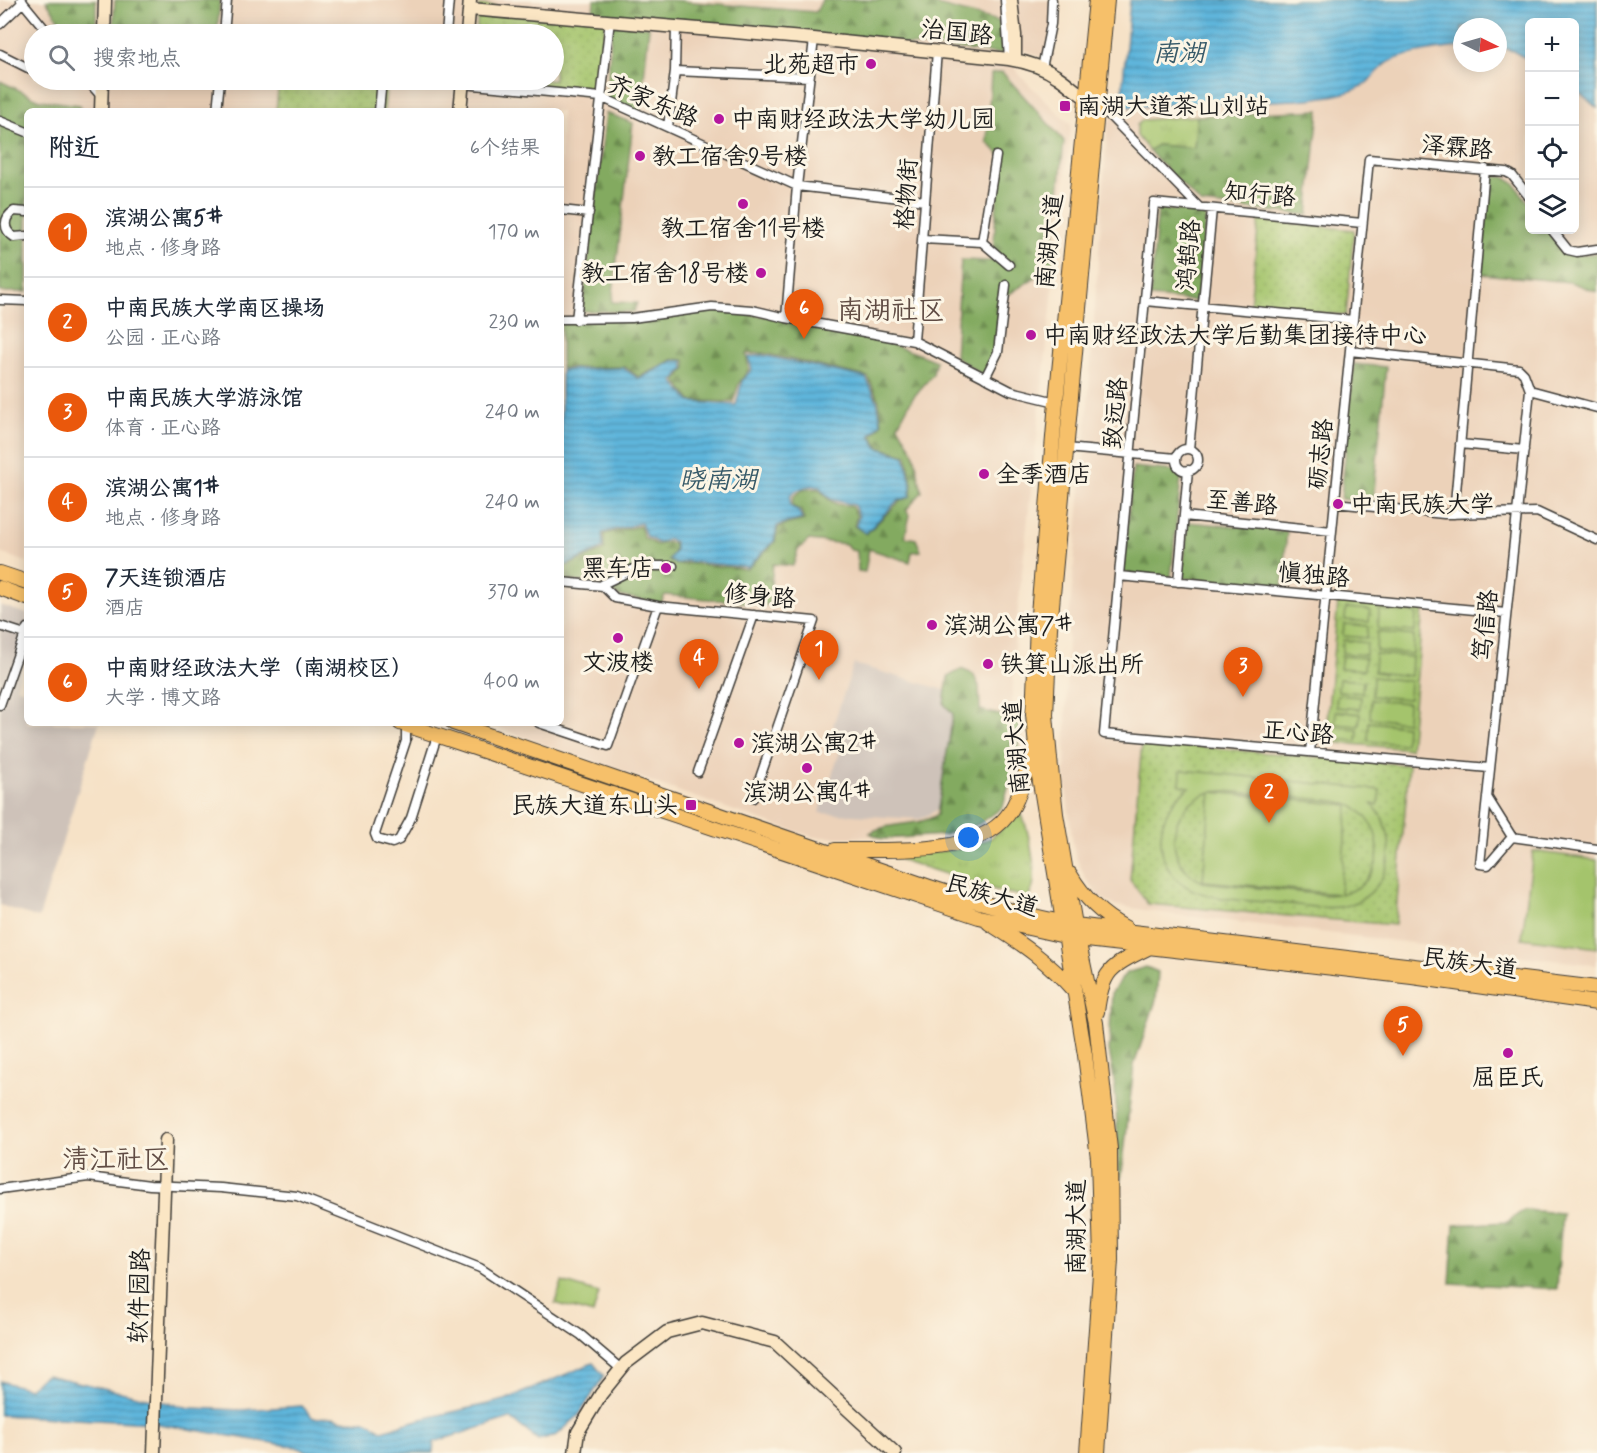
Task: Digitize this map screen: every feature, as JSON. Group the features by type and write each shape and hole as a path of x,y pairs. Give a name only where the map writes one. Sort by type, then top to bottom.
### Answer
{"main road":[{"path":"104,24 105,0"},
{"path":"1011,0 1016,35 1012,59"},
{"name":"南湖大道","path":"1087,1453 1101,1260 1100,1212 1095,1130 1075,992 1065,867 1056,814 1046,715 1050,628 1094,100 1096,0"},
{"name":"南湖大道","path":"1098,1453 1111,1260 1110,1149 1096,1023 1070,931 1035,743 1033,714 1036,636 1056,402 1107,0"},
{"path":"468,24 470,4"},
{"name":"治国路","path":"470,4 676,27 1012,59 1033,64 1058,76 1094,100"},
{"path":"101,108 102,90"},
{"path":"460,108 462,90"},
{"path":"0,573 24,581"},
{"path":"0,588 24,597"},
{"name":"民族大道","path":"410,726 979,917 1070,931 1148,948 1412,977 1597,1003"},
{"name":"民族大道","path":"462,726 981,904 1070,931 1133,932 1597,988"},
{"path":"825,850 930,847 982,836 1000,823 1013,806 1035,743"},
{"path":"1065,867 1092,905 1133,932"},
{"path":"979,917 1025,945 1047,962 1075,992"},
{"path":"1096,1023 1100,988 1105,976 1118,963 1148,948"},
{"name":"软件园路","path":"154,1453 166,1140"},
{"path":"575,1453 578,1432 601,1394 626,1363 667,1332 702,1323 775,1342 895,1453"}],"street":[{"path":"225,24 227,0"},
{"path":"447,24 449,0"},
{"path":"1005,0 1012,59"},
{"path":"1042,68 1051,24 1052,0"},
{"path":"0,24 22,1 42,24"},
{"path":"576,320 610,20"},
{"path":"668,127 675,71 676,27"},
{"path":"786,318 797,186 814,39"},
{"name":"格物街","path":"914,341 937,51"},
{"path":"0,54 24,66"},
{"path":"675,71 809,76"},
{"path":"96,90 102,97"},
{"path":"216,108 218,90"},
{"path":"379,108 380,90"},
{"name":"齐家东路","path":"537,90 601,97 797,186 925,201"},
{"path":"1094,100 1199,207"},
{"path":"0,121 24,131"},
{"path":"982,242 996,156"},
{"name":"泽霖路","path":"1369,159 1510,173 1525,192"},
{"name":"砺志路","path":"1310,752 1369,159"},
{"path":"1454,514 1485,169"},
{"name":"知行路","path":"1154,203 1362,223"},
{"name":"致远路","path":"1104,734 1154,203"},
{"name":"鸿鹄路","path":"1189,449 1212,209"},
{"path":"564,210 589,213"},
{"path":"24,211 14,211 3,225 14,237 24,236"},
{"path":"1555,234 1568,250 1577,252 1597,249"},
{"path":"922,239 982,242 1009,265"},
{"path":"986,378 998,352 1006,285"},
{"path":"0,300 24,301"},
{"path":"1145,301 1353,320"},
{"path":"564,319 632,318 712,307 752,310 914,341 1011,391 1056,402"},
{"path":"1350,351 1519,369 1524,374 1530,390 1597,408"},
{"name":"笃信路","path":"1512,837 1488,865 1480,864 1530,390"},
{"path":"1460,444 1524,450"},
{"path":"1066,448 1176,458"},
{"path":"1189,449 1195,453 1197,460 1195,467 1188,470 1178,466 1176,458 1179,452 1189,449"},
{"path":"1178,582 1188,470"},
{"path":"1335,503 1454,514 1540,513 1597,540"},
{"name":"至善路","path":"1184,516 1332,531"},
{"path":"603,584 640,566 673,566"},
{"name":"慎独路","path":"1119,576 1506,613"},
{"name":"修身路","path":"564,582 603,586 615,598 658,606 814,621 753,798"},
{"path":"548,726 608,746 658,606"},
{"path":"698,772 754,615"},
{"path":"0,626 24,631"},
{"path":"0,705 24,637"},
{"path":"404,726 406,741 375,834 377,839 384,842 392,843 399,840 411,818 437,736"},
{"name":"正心路","path":"1104,734 1489,768"},
{"path":"1486,796 1512,837 1597,849"},
{"path":"0,1189 88,1177 150,1185 221,1188 297,1196 480,1268 581,1335 621,1369"}],"shaded area":[{"path":"0,0 1005,0 1010,59 1018,74 1071,125 1015,636 1011,728 950,827 865,837 815,837 492,726 564,726 564,108 24,108 24,561 0,553"},
{"path":"1014,0 1058,0 1052,62 1019,47"},
{"name":"中南民族大学","path":"1453,48 1453,72 1507,72 1507,49 1525,58 1525,234 1579,234 1579,92 1597,108 1597,965 1170,914 1114,905 1101,898 1086,879 1075,855 1065,776 1068,631 1085,445 1108,122 1121,107 1318,98 1359,88 1389,62 1435,50"},
{"path":"0,605 24,613 24,663 16,687 24,690 24,726 98,726 39,918 0,905"},
{"path":"854,664 952,692 958,707 940,808 920,819 819,813 845,737 833,725"}],"green space":[{"path":"46,0 96,0 96,22 61,24"},
{"path":"115,0 220,0 218,24 113,24"},
{"path":"594,0 669,0 816,12 822,0 918,0 999,21 1004,54 593,15"},
{"path":"479,5 606,16 598,91 564,88 564,24 477,24"},
{"path":"612,23 649,27 640,118 606,104"},
{"path":"1002,72 1064,141 1052,266 1000,300 998,352 987,378 955,356 961,260 992,261 1001,156 987,142 991,74"},
{"path":"0,81 40,100 80,105 80,108 24,108 24,292 0,292"},
{"path":"278,90 386,90 384,108 276,108"},
{"path":"1319,110 1308,215 1201,204 1149,151 1157,145 1194,148 1197,116"},
{"path":"606,113 633,123 612,302 637,303 634,312 582,311"},
{"path":"1197,116 1194,148 1157,145 1149,151 1137,136 1137,125 1143,120"},
{"path":"1490,176 1504,177 1515,184 1525,198 1525,234 1551,234 1563,250 1572,255 1597,253 1597,292 1570,282 1481,274"},
{"path":"1158,209 1206,213 1198,301 1150,297"},
{"path":"1259,220 1354,230 1346,315 1250,305"},
{"path":"714,310 827,327 883,342 936,361 933,374 912,399 898,425 914,453 922,492 906,510 910,515 905,537 916,539 921,551 912,552 910,562 869,549 865,572 858,571 857,551 850,550 846,544 809,540 798,550 793,566 773,564 769,605 665,595 661,603 618,596 603,584 564,580 564,567 604,550 604,534 640,526 644,538 657,545 668,542 674,544 674,552 668,560 677,565 685,563 747,569 775,542 778,528 804,520 801,511 792,506 793,497 802,491 819,489 835,503 852,507 857,516 854,526 866,534 899,502 911,496 912,483 907,455 879,447 872,436 882,424 879,401 868,377 763,353 746,354 749,369 739,383 733,402 691,401 676,381 686,368 685,360 674,359 639,377 625,367 564,368 564,322"},
{"path":"1354,364 1386,367 1373,502 1341,499"},
{"path":"1133,467 1175,471 1181,477 1171,577 1123,573"},
{"path":"1188,522 1287,531 1282,588 1182,578"},
{"path":"1338,602 1423,609 1410,749 1325,742"},
{"path":"1346,608 1370,610 1369,622 1345,620"},
{"path":"1379,610 1416,613 1415,632 1378,629"},
{"path":"1344,624 1368,626 1367,638 1343,636"},
{"path":"1377,632 1414,636 1413,654 1376,651"},
{"path":"1343,640 1367,643 1366,655 1342,653"},
{"path":"1375,654 1412,657 1411,676 1374,672"},
{"path":"1342,656 1365,658 1364,670 1340,668"},
{"path":"961,669 973,674 979,686 980,710 1020,720 1019,748 1003,807 979,824 945,835 882,839 870,833 937,815 953,714 944,704 948,677"},
{"path":"1373,677 1410,681 1409,699 1372,696"},
{"path":"1339,679 1363,681 1362,693 1338,691"},
{"path":"1337,695 1361,697 1360,709 1336,707"},
{"path":"1371,700 1408,703 1407,722 1370,718"},
{"path":"1336,711 1360,714 1359,726 1335,724"},
{"path":"1369,722 1406,726 1405,744 1368,741"},
{"path":"1334,727 1358,729 1357,741 1333,739"},
{"path":"1142,742 1409,765 1395,925 1148,904 1130,880"},
{"path":"1181,770 1380,790 1378,805 1372,804 1387,831 1390,846 1384,875 1364,898 1349,905 1333,908 1222,898 1203,894 1186,886 1172,875 1164,858 1161,836 1164,821 1178,796 1190,787 1180,785","holes":["1225,791 1336,801 1348,805 1212,792","1211,792 1203,882 1189,873 1180,862 1175,848 1174,834 1178,821 1185,808 1196,799","1348,805 1354,807 1366,818 1375,832 1378,847 1376,863 1369,877 1357,888 1340,894","1204,881 1338,894 1327,895"]},
{"path":"1017,814 1022,815 1025,823 1033,861 1034,882 1028,897 1002,892 892,857 966,848 991,838"},
{"path":"1533,851 1597,860 1597,948 1522,938"},
{"path":"1146,967 1158,972 1156,1000 1134,1065 1120,1189 1115,1087 1109,1050 1112,992 1126,973"},
{"path":"1524,1210 1562,1213 1557,1289 1450,1283 1454,1225 1507,1222"},
{"path":"562,1282 599,1293 593,1314 555,1303"}],"water":[{"name":"南湖","path":"1130,0 1597,0 1597,108 1579,92 1579,18 1525,18 1525,58 1507,49 1507,18 1453,18 1453,48 1396,59 1385,64 1364,85 1341,94 1296,100 1121,107"},
{"name":"晓南湖","path":"762,355 866,378 877,401 881,423 870,436 878,448 905,456 911,484 910,496 896,502 866,533 856,526 859,516 854,505 832,500 820,487 800,489 790,496 790,506 799,512 802,519 777,526 774,541 748,567 685,561 676,564 669,559 675,552 675,542 669,539 658,543 646,536 641,523 602,533 603,548 564,566 564,370 623,368 639,379 673,361 683,361 684,368 673,381 690,402 736,405 742,381 752,369 748,357"},
{"path":"593,1363 604,1376 579,1415 557,1435 538,1440 510,1418 434,1442 433,1453 311,1453 296,1447 153,1423 0,1415 0,1381 29,1389 47,1375 190,1408 241,1410 302,1406 313,1418 333,1417 342,1420 368,1421 383,1431 417,1420 505,1400"}],"place":[{"name":"北苑超市","path":"871,64"},
{"name":"南湖大道茶山刘站","path":"1065,106"},
{"name":"中南财经政法大学幼儿园","path":"719,119"},
{"name":"教工宿舍9号楼","path":"640,156"},
{"name":"教工宿舍11号楼","path":"743,204"},
{"name":"教工宿舍18号楼","path":"761,273"},
{"name":"中南财经政法大学后勤集团接待中心","path":"1031,335"},
{"name":"中南财经政法大学（南湖校区）","path":"804,339"},
{"name":"全季酒店","path":"984,474"},
{"name":"中南民族大学","path":"1338,504"},
{"name":"黑车店","path":"666,568"},
{"name":"滨湖公寓7#","path":"932,625"},
{"name":"文波楼","path":"618,638"},
{"name":"铁箕山派出所","path":"988,664"},
{"name":"滨湖公寓5#","path":"819,680"},
{"name":"滨湖公寓1#","path":"699,689"},
{"name":"中南民族大学游泳馆","path":"1243,697"},
{"name":"滨湖公寓2#","path":"739,743"},
{"name":"滨湖公寓4#","path":"807,768"},
{"name":"民族大道东山头","path":"691,805"},
{"name":"中南民族大学南区操场","path":"1269,823"},
{"name":"屈臣氏","path":"1508,1053"},
{"name":"7天连锁酒店","path":"1403,1056"}],"district":[{"name":"南湖社区","path":"891,310"},
{"name":"清江社区","path":"116,1159"}]}
